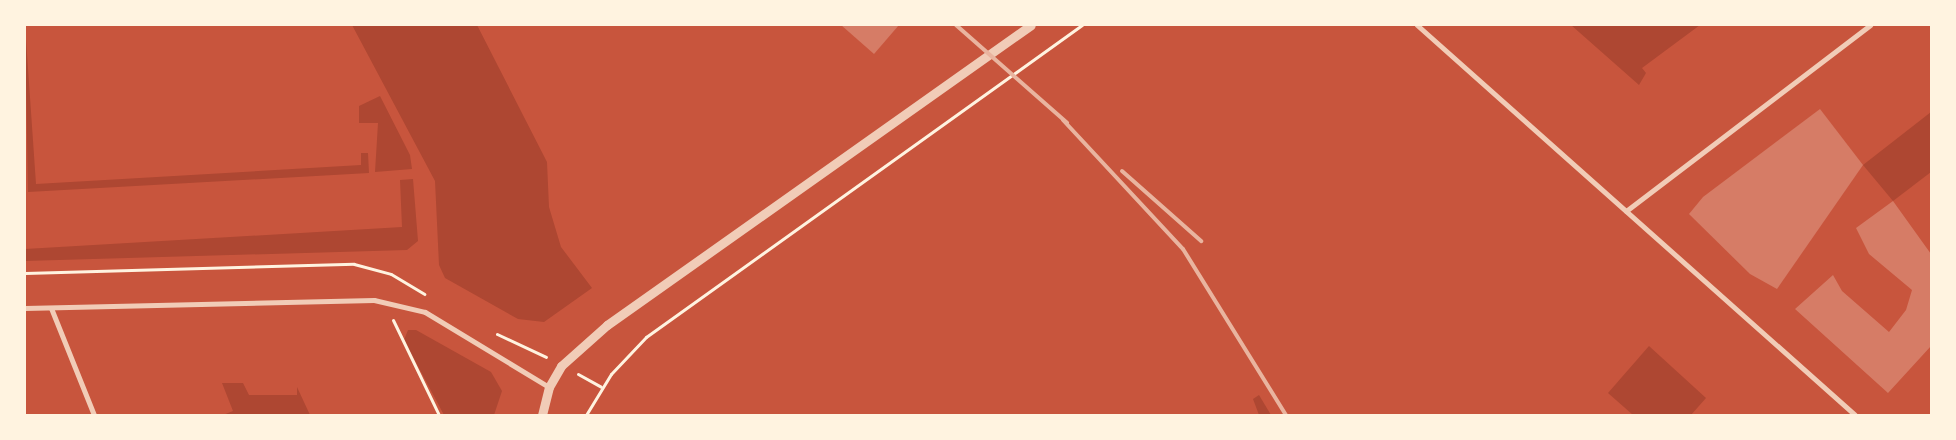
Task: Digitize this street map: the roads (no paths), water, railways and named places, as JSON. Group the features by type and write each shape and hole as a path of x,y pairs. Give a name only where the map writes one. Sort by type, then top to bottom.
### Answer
{"street":[{"path":"542,415 548,387 571,354 608,325 1031,25"},
{"path":"1417,25 1855,415"},
{"path":"1626,211 1870,25"},
{"path":"25,308 354,299 391,302 425,312 548,387"},
{"path":"52,308 94,415"}],"railway":[{"path":"956,25 1067,123"},
{"path":"1063,120 1183,249 1286,415"},
{"path":"1122,171 1201,241"}]}
